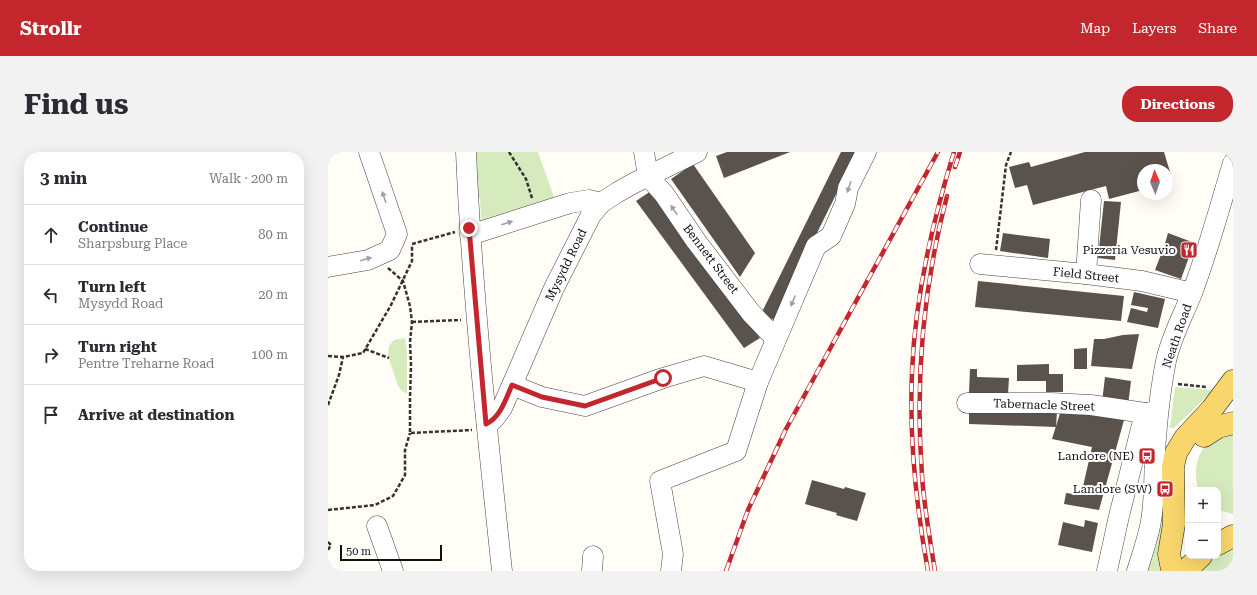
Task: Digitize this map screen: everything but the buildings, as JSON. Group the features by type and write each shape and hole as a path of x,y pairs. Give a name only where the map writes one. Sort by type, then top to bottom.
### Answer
{"main road":[{"path":"1176,570 1169,554 1174,524 1174,467 1176,453 1185,438 1212,409 1233,381"},
{"path":"1188,487 1186,474 1188,460 1195,447 1217,421 1233,396"},
{"path":"1204,436 1218,427 1233,423"},
{"path":"1176,570 1187,523"},
{"path":"1221,526 1224,528 1233,529"},
{"path":"1221,542 1233,536"},
{"path":"1176,570 1196,559"}],"street":[{"path":"328,267 368,260 390,250 405,239 369,152"},
{"path":"466,152 470,231 477,319 502,571"},
{"path":"644,152 648,176"},
{"name":"Mysydd Road","path":"487,426 502,408 554,288 591,215 601,203 634,182 697,152"},
{"path":"671,571 673,554 660,480 736,451 758,382 816,246 831,236 845,204 848,188 866,152"},
{"name":"Neath Road","path":"1102,569 1163,380 1167,359 1177,325 1192,293 1233,163"},
{"name":"Bennett Street","path":"648,176 664,194 696,241 751,313 776,339"},
{"path":"470,231 556,206 589,200 601,203"},
{"path":"1086,274 1091,200"},
{"name":"Field Street","path":"980,264 1142,281 1192,293"},
{"path":"512,385 542,397 585,406 663,378 704,366 758,382"},
{"name":"Tabernacle Street","path":"967,403 1051,403 1152,411"},
{"path":"1137,571 1148,537 1154,496 1156,451 1152,411"},
{"path":"377,526 387,568"}],"path":[{"path":"509,152 526,179 536,213"},
{"path":"998,238 1006,166 1011,152"},
{"path":"328,356 343,357 363,353 391,305 412,261 405,239 470,231"},
{"path":"328,510 375,505 393,496 405,475 405,450 410,433 410,342 412,322 410,306 403,282 387,267"},
{"path":"412,322 477,319"},
{"path":"365,349 388,358"},
{"path":"328,405 339,375 343,357"},
{"path":"1163,380 1181,385 1208,387"},
{"path":"410,433 487,426"},
{"path":"328,542 331,545 328,550"}],"green space":[{"path":"473,152 538,152 556,203 474,227 481,219 480,199 475,192"},
{"path":"405,338 407,352 407,394 398,386 388,356 389,346 394,340"},
{"path":"1175,387 1213,390 1174,428 1170,428"},
{"path":"1233,432 1233,514 1221,511 1221,487 1198,487 1197,483 1196,468 1200,454 1209,442 1221,435"},
{"path":"1172,500 1166,553 1160,571 1146,571 1161,509"},
{"path":"1233,544 1233,571 1190,571 1204,559 1221,559 1221,549"}],"railway":[{"path":"726,571 748,510 786,429 938,152"},
{"path":"928,571 914,472 911,397 912,372 917,316 926,260 954,152"},
{"path":"955,167 960,152"},
{"path":"935,571 922,475 920,440 921,369 923,334 932,265 947,196"}],"place":[{"name":"Pizzeria Vesuvio","path":"1189,250"},
{"name":"Landore (NE)","path":"1147,456"},
{"name":"Landore (SW)","path":"1165,489"}],"route":[{"path":"469,228 486,424 496,417 502,408 512,385 542,397 585,406 663,378"}]}
